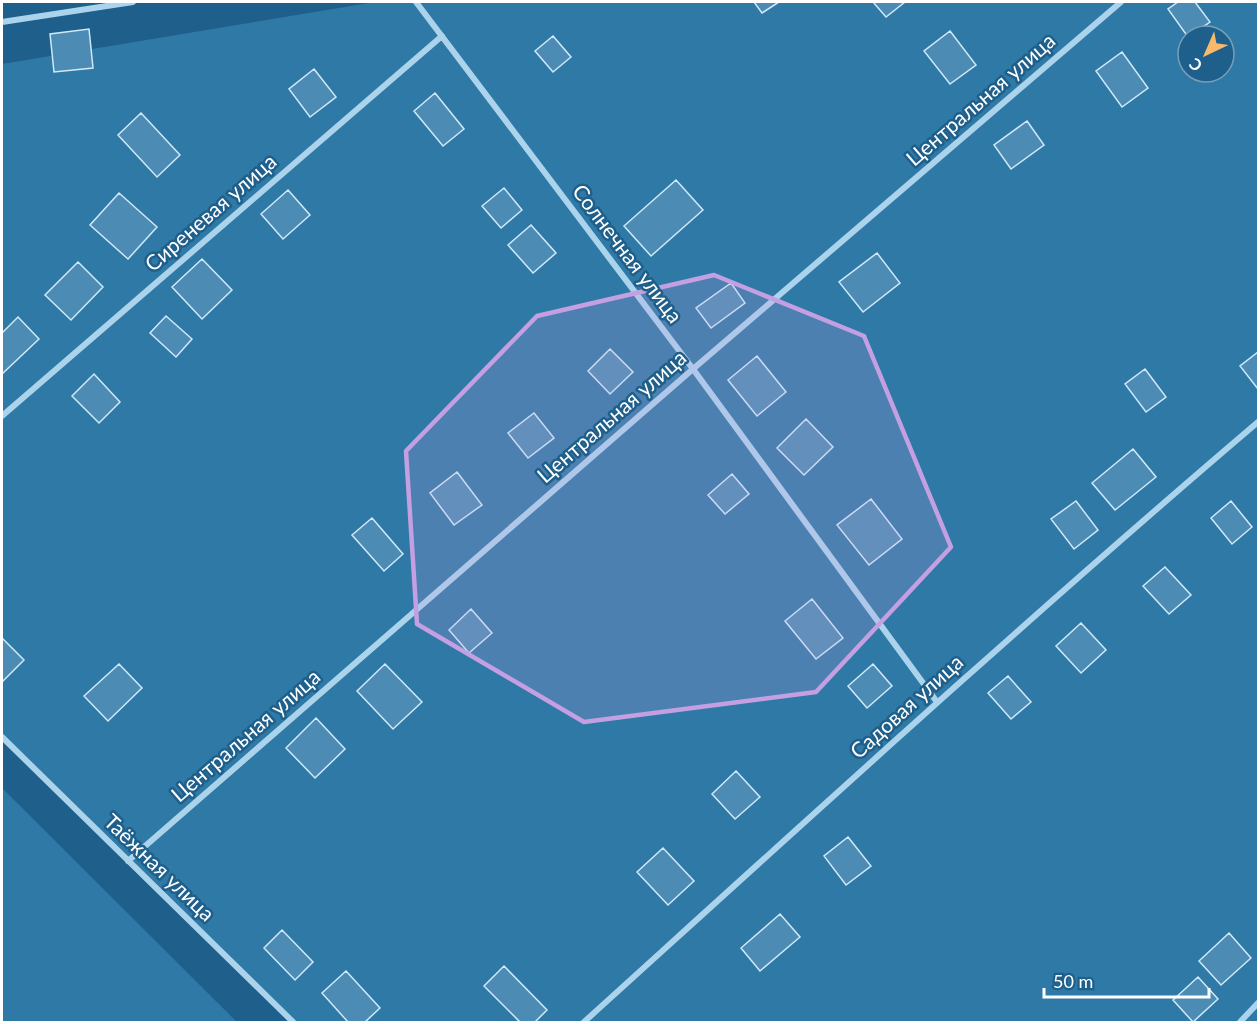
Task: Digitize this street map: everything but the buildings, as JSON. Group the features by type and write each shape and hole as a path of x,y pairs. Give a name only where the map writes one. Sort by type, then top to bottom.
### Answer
{"street":[{"path":"2,22 133,2"},
{"name":"Солнечная улица","path":"416,2 693,369 937,702"},
{"name":"Центральная улица","path":"128,861 693,369 1121,2"},
{"name":"Сиреневая улица","path":"2,416 442,36"},
{"name":"Садовая улица","path":"584,1023 937,702 1258,422"},
{"name":"Таёжная улица","path":"2,737 293,1023"},
{"path":"1240,1023 1258,1003"}],"highlighted area":[{"path":"714,275 864,336 951,547 816,692 584,722 417,624 406,451 537,316"}],"shaded area":[{"path":"375,2 1258,2 1258,1022 292,1022 2,734 2,64"},
{"path":"2,788 237,1022 2,1022"}]}
